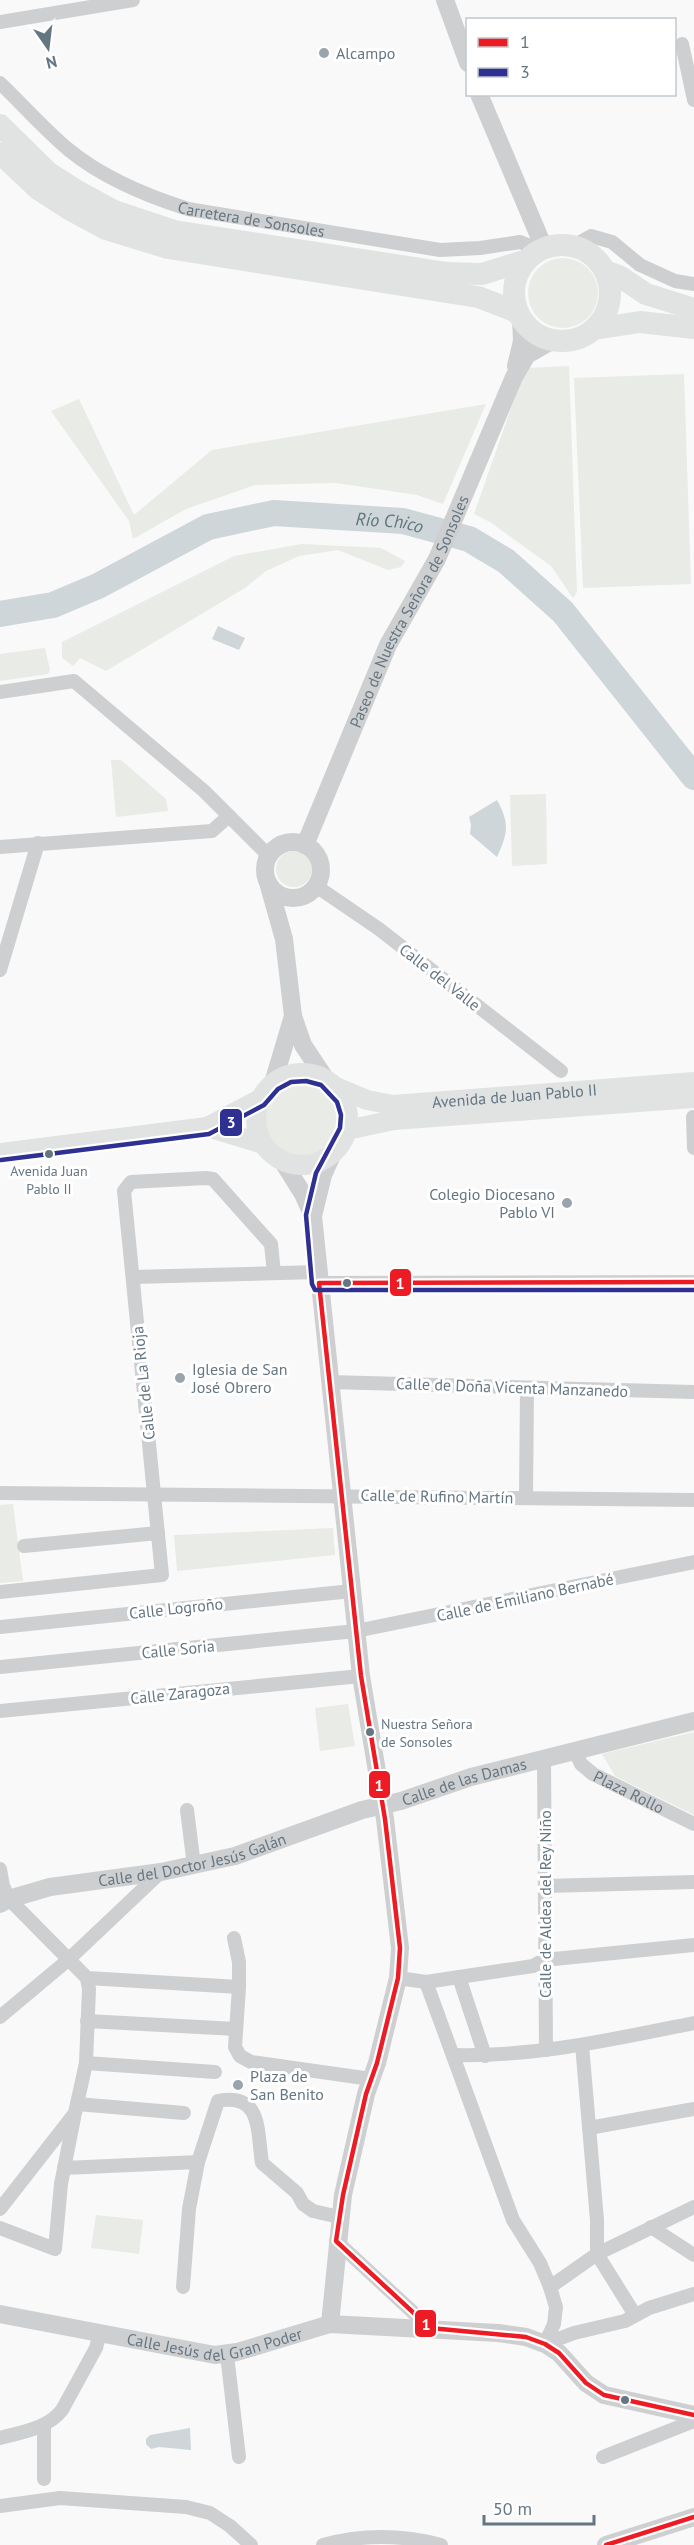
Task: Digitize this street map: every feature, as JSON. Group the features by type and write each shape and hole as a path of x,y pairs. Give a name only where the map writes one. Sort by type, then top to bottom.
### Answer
{"highway":[{"name":"Carretera de Sonsoles","path":"0,125 50,173 79,192 114,211 174,231 447,273 482,274 537,253"},
{"path":"1,155 38,189 69,209 106,229 168,248 478,297 519,315 535,333 553,340 576,339 594,329 640,322 694,328"},
{"path":"519,315 514,294 517,276 537,253 558,245 573,246 587,252 597,260 605,271 609,286 609,301 604,316 594,329"},
{"path":"605,271 619,276 646,294 694,309"}],"main road":[{"path":"0,1153 207,1127 260,1099 273,1083 289,1075 307,1073 330,1083 344,1099 349,1114 348,1130 342,1144 332,1155 317,1163 300,1166 283,1161 263,1144 257,1130 256,1114 260,1099"},
{"name":"Avenida de Juan Pablo II","path":"330,1083 367,1100 393,1105 694,1082"},
{"name":"Avenida de Juan Pablo II","path":"348,1130 394,1120 694,1107"},
{"path":"207,1127 263,1144"}],"street":[{"path":"0,22 133,0"},
{"path":"445,0 466,58"},
{"path":"684,43 694,100"},
{"name":"Carretera de Sonsoles","path":"0,83 70,151 110,176 161,200 188,208 440,250 480,248 520,242 537,253"},
{"path":"480,96 537,253"},
{"path":"573,246 591,236 612,242 640,265 675,281 694,284"},
{"name":"Paseo de Nuestra Señora de Sonsoles","path":"514,377 522,341 519,315"},
{"name":"Paseo de Nuestra Señora de Sonsoles","path":"305,845 388,645 437,559 514,377 527,355 553,340"},
{"path":"0,692 74,681 204,791 269,856"},
{"path":"0,847 212,831 229,816"},
{"path":"0,970 38,843"},
{"path":"269,886 281,896 297,898 311,892 320,878 320,863 317,856 305,845 297,843 281,845 269,856 265,871 269,886 284,939 293,1016 303,1045 330,1083"},
{"name":"Calle del Valle","path":"316,886 379,929 561,1071"},
{"path":"284,939 297,898"},
{"path":"273,1083 293,1016"},
{"path":"694,1107 694,1148"},
{"path":"313,1216 323,1175 332,1155"},
{"path":"283,1161 313,1216 361,1676 382,1804 400,1948 398,1978 371,2079 339,2217 330,2324"},
{"name":"Calle de La Rioja","path":"0,1592 162,1575 124,1191 126,1185 131,1182 213,1179 271,1244 274,1273"},
{"path":"133,1277 274,1273 319,1277 694,1282"},
{"name":"Calle de Doña Vicenta Manzanedo","path":"330,1382 694,1392"},
{"path":"526,1498 527,1388"},
{"name":"Calle de Rufino Martín","path":"0,1493 342,1494 694,1500"},
{"path":"24,1546 158,1533"},
{"name":"Calle de Emiliano Bernabé","path":"356,1631 694,1562"},
{"name":"Calle Logroño","path":"0,1627 352,1591"},
{"name":"Calle Soria","path":"0,1667 356,1631"},
{"name":"Calle Zaragoza","path":"0,1711 361,1676"},
{"name":"Plaza Rollo","path":"544,1758 694,1721"},
{"name":"Plaza Rollo","path":"575,1750 581,1764 593,1774 694,1824"},
{"name":"Calle de las Damas","path":"382,1804 402,1801 471,1777 544,1758"},
{"name":"Calle de Aldea del Rey Niño","path":"544,1758 546,2050"},
{"name":"Calle del Doctor Jesús Galán","path":"5,1902 68,1884 161,1872 235,1857 382,1804"},
{"path":"187,1810 194,1866"},
{"path":"0,1869 5,1902 87,1978 89,1989 86,2062 64,2168 55,2249 0,2228"},
{"path":"0,2017 68,1960 161,1872"},
{"path":"546,1886 694,1882"},
{"path":"234,1938 239,1962 235,2047 240,2056 250,2062 371,2079"},
{"path":"398,1978 426,1982 533,1966 544,1960 694,1945"},
{"path":"459,1977 485,2056"},
{"path":"87,1978 239,1987"},
{"path":"426,1982 513,2220 540,2264 550,2287 556,2307 554,2324 545,2344"},
{"path":"87,2021 236,2029"},
{"path":"454,2055 485,2056 546,2050 694,2024"},
{"path":"582,2045 597,2220 597,2254 635,2315"},
{"path":"86,2062 215,2072"},
{"path":"183,2287 189,2209 198,2162 211,2116 218,2101 226,2099 244,2102 251,2107 255,2114 262,2163 297,2193 303,2204 313,2211 339,2217"},
{"path":"76,2108 184,2113"},
{"path":"2,2202 76,2108"},
{"path":"589,2128 694,2109"},
{"path":"64,2168 198,2162"},
{"path":"550,2287 597,2254 694,2207"},
{"path":"651,2227 694,2254"},
{"path":"336,2241 430,2328"},
{"path":"545,2344 574,2333 625,2321 660,2304 694,2294"},
{"name":"Calle Jesús del Gran Poder","path":"0,2314 215,2355 227,2355 330,2324 498,2333 526,2337 545,2344"},
{"path":"0,2438 44,2426 55,2419 96,2348 100,2333"},
{"path":"545,2344 559,2353 586,2383 604,2395 694,2415"},
{"path":"227,2355 239,2457"},
{"path":"603,2457 694,2421"},
{"path":"44,2426 44,2479"},
{"path":"0,2506 60,2498 186,2507 210,2514 230,2526 251,2545"},
{"path":"606,2545 694,2517"},
{"path":"323,2545 372,2535 391,2535 441,2545"}],"shaded area":[{"path":"563,258 576,261 588,268 595,280 598,293 595,306 588,318 576,325 563,328 550,325 538,318 531,306 528,293 531,280 538,268 550,261"},
{"path":"569,366 577,592 573,598 551,566 490,522 474,514 525,368"},
{"path":"684,374 691,584 583,588 574,378"},
{"path":"79,399 134,515 212,450 486,404 443,504 417,495 336,483 255,485 186,509 133,539 129,521 51,411"},
{"path":"302,544 381,548 405,561 401,567 388,570 338,550 299,556 266,571 245,588 106,671 80,658 73,666 62,658 62,642 234,556"},
{"path":"218,626 245,638 239,650 212,639"},
{"path":"45,648 50,670 48,674 0,681 0,654"},
{"path":"111,760 121,760 166,799 168,811 116,817"},
{"path":"546,794 547,864 512,866 510,795"},
{"path":"497,800 506,822 506,828 497,857 470,834 469,817"},
{"path":"294,851 307,856 312,869 307,882 294,887 281,882 276,869 281,856"},
{"path":"303,1081 317,1084 330,1092 338,1105 341,1119 338,1133 330,1146 317,1154 303,1157 289,1154 276,1146 268,1133 265,1119 268,1105 276,1092 289,1084"},
{"path":"13,1504 23,1581 0,1583 0,1505"},
{"path":"333,1528 335,1555 177,1571 174,1535"},
{"path":"348,1704 355,1746 320,1751 315,1708"},
{"path":"694,1732 694,1815 615,1776 602,1754"},
{"path":"96,2215 143,2220 139,2254 91,2248"},
{"path":"190,2428 191,2450 159,2447 151,2449 146,2444 146,2439 150,2435"}],"waterway":[{"name":"Río Chico","path":"0,614 53,605 98,586 208,527 274,513 403,521 469,539 506,561 563,612 694,777"}],"transit line":[{"name":"3","path":"1,1160 209,1134 264,1105 278,1089 291,1082 306,1081 321,1085 337,1102 341,1115 340,1128 316,1173 306,1215 312,1284 315,1290 694,1290"},
{"name":"1","path":"694,1282 319,1283 361,1676 385,1819 400,1948 398,1978 377,2063 366,2094 343,2195 336,2241 430,2328 526,2337 545,2344 559,2353 586,2383 604,2395 694,2415"},
{"name":"1","path":"606,2545 694,2517"}],"place":[{"name":"Alcampo","path":"324,53"},
{"name":"Avenida Juan Pablo II","path":"49,1154"},
{"name":"Colegio Diocesano Pablo VI","path":"567,1203"},
{"name":"Iglesia de San José Obrero","path":"180,1378"},
{"name":"Nuestra Señora de Sonsoles","path":"370,1732"},
{"name":"Plaza de San Benito","path":"238,2085"}]}
